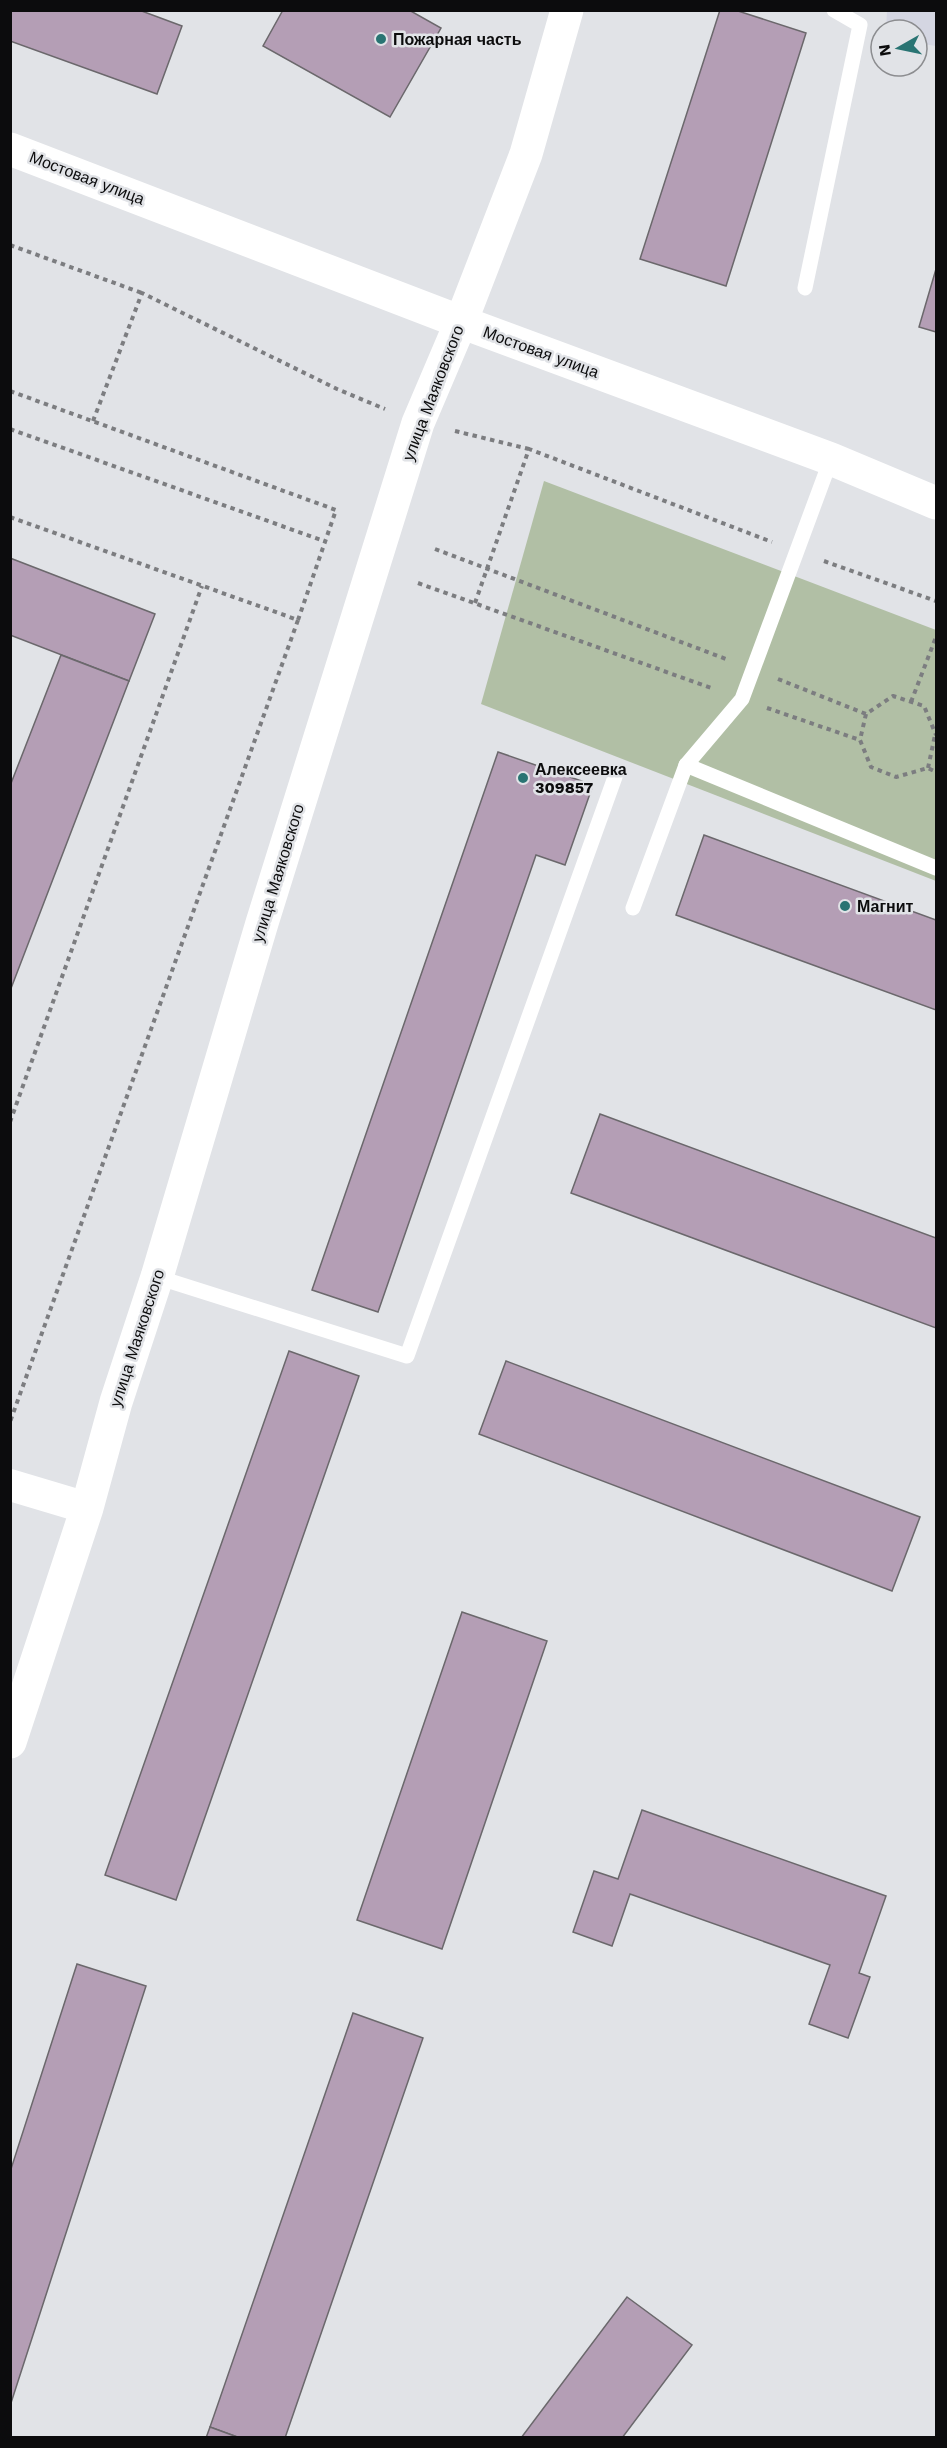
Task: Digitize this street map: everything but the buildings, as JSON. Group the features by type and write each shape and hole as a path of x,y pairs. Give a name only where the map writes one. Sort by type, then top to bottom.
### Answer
{"street":[{"name":"улица Маяковского","path":"10,1742 87,1508 116,1402 157,1277 266,911 418,423 461,322 526,154 567,10"},
{"name":"Мостовая улица","path":"10,149 461,322 831,459 936,503"},
{"path":"10,1485 87,1508"}],"lane":[{"path":"805,288 860,25 834,10"},
{"path":"633,908 687,765 742,699 831,459"},
{"path":"687,765 936,868"},
{"path":"157,1277 407,1356 615,777"}],"path":[{"path":"10,245 142,293 337,389 418,423 529,449 936,602"},
{"path":"93,421 142,293"},
{"path":"10,391 336,510 10,1422"},
{"path":"10,429 324,541"},
{"path":"475,603 529,449"},
{"path":"10,517 298,620"},
{"path":"435,549 488,567 866,714"},
{"path":"418,583 860,740"},
{"path":"10,1122 202,586"},
{"path":"911,702 936,637"},
{"path":"928,768 936,735 924,706 893,696 866,714 860,740 871,768 896,777 928,768 936,771"}],"shaded area":[{"path":"887,11 936,11 936,46 929,45 929,18 887,18"}],"green space":[{"path":"544,481 936,630 936,881 481,704"}],"place":[{"name":"Пожарная часть","path":"381,39"},
{"name":"Алексеевка 309857","path":"523,778"},
{"name":"Магнит","path":"845,906"}]}
